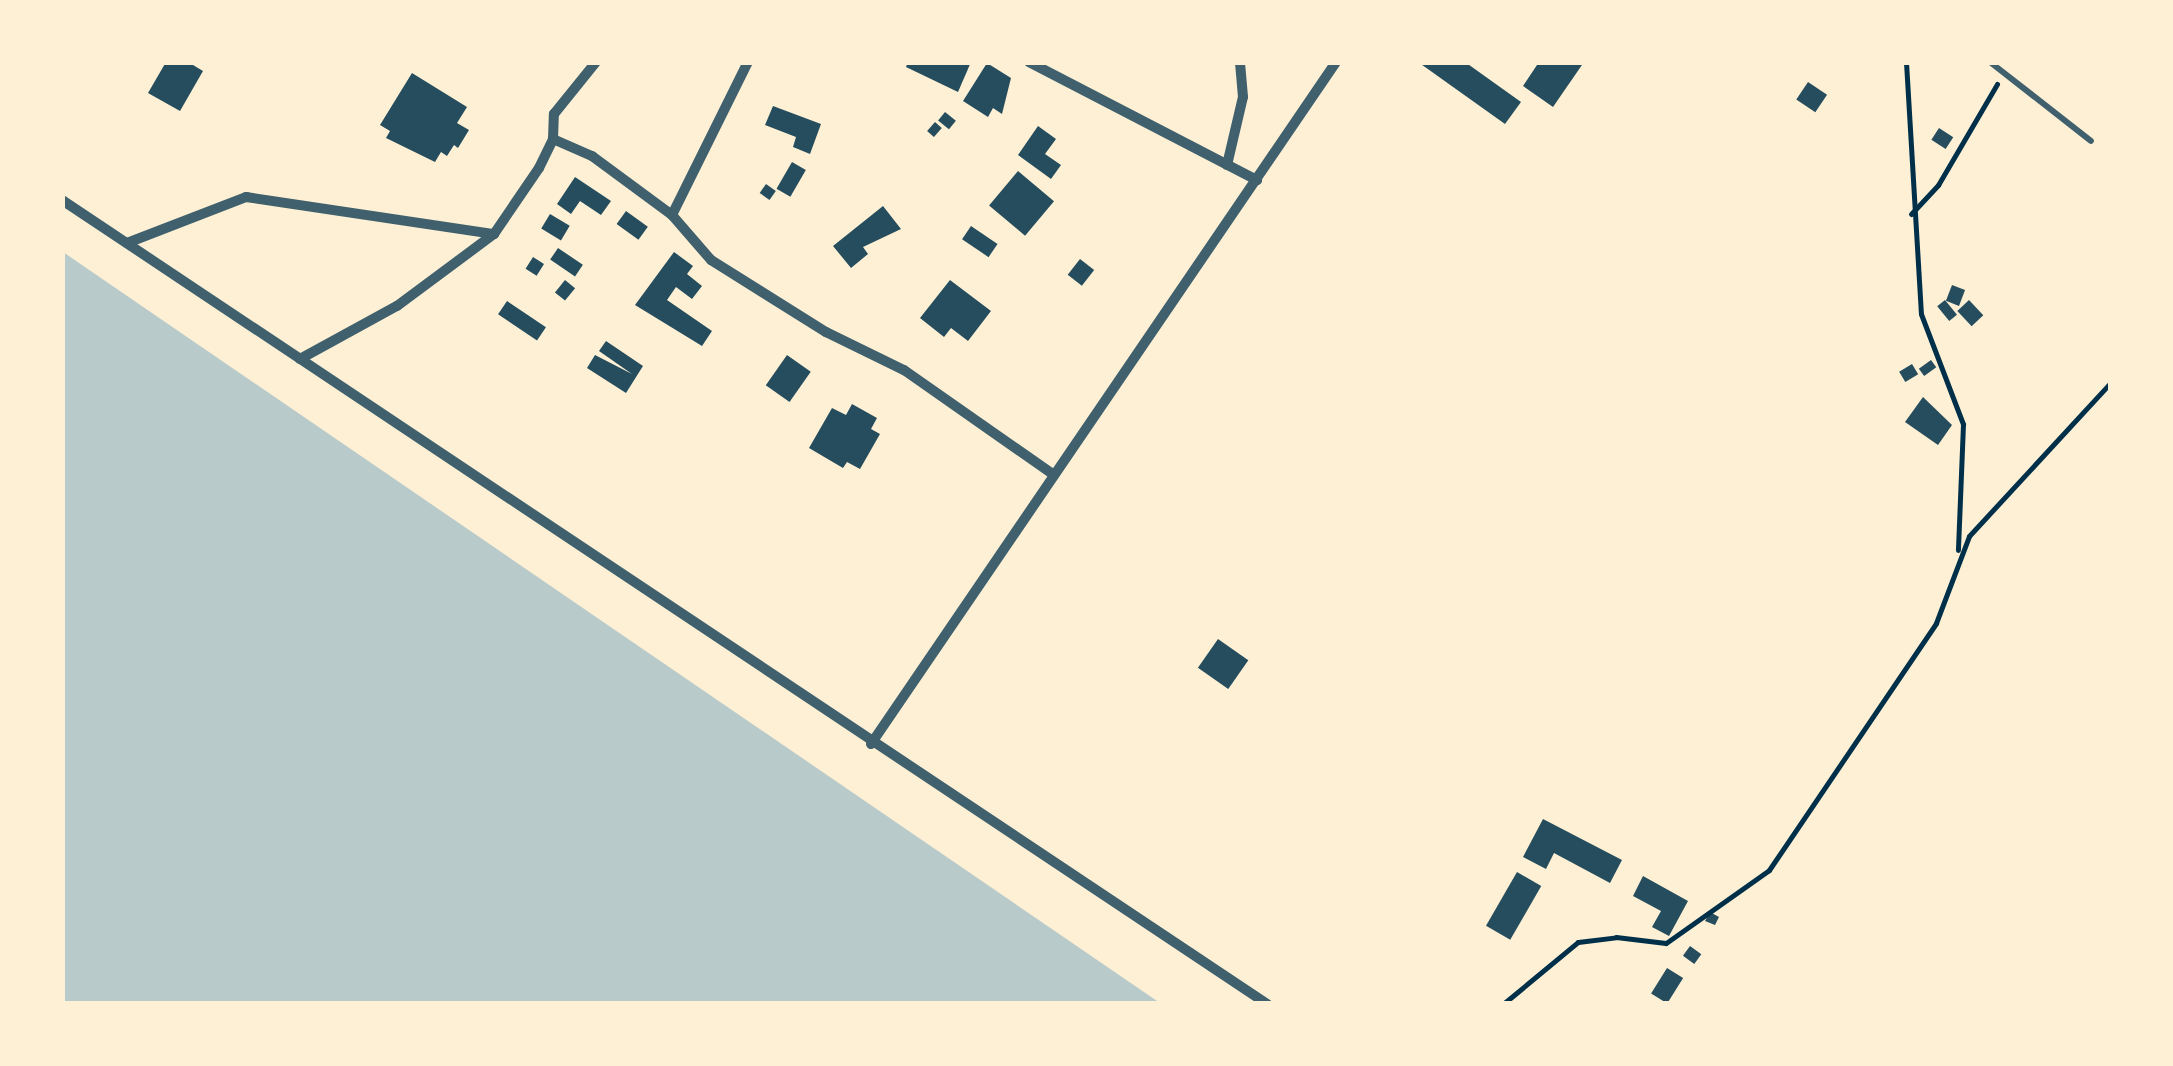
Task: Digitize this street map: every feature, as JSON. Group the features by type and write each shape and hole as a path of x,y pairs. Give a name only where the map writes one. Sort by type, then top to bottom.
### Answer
{"street":[{"path":"300,359 397,306 494,234 553,139 554,114 596,62"},
{"path":"672,216 748,62"},
{"path":"1029,62 1258,180"},
{"path":"1227,165 1243,97 1240,62"},
{"path":"870,744 1336,62"},
{"path":"553,139 592,156 672,216 710,260 826,332 904,370 1054,474"},
{"path":"127,243 246,197 494,234"},
{"path":"62,200 870,744 1267,1004"}],"lane":[{"path":"1990,62 2091,141"}],"path":[{"path":"1503,1004 1578,942 1616,937 1666,943 1769,870 1936,623 1957,558 1965,501 1963,424 1921,314 1911,214 1906,62"},
{"path":"1911,214 1938,185 2004,72"},
{"path":"1957,558 2021,475 2090,412 2110,383"}],"shaded area":[{"path":"63,252 1160,1003 63,1003"}],"building":[{"path":"166,62 188,62 203,71 180,111 148,93"},
{"path":"908,62 971,62 958,92 906,67"},
{"path":"1418,62 1465,62 1521,102 1505,124"},
{"path":"1539,62 1584,62 1553,107 1523,86"},
{"path":"987,63 1011,78 1002,114 993,108 988,117 963,101"},
{"path":"412,73 467,107 457,123 469,130 458,148 454,145 447,156 441,152 435,162 386,138 390,131 380,125"},
{"path":"1808,82 1827,95 1815,112 1796,99"},
{"path":"773,106 821,124 810,154 793,147 796,137 765,125"},
{"path":"945,112 956,121 949,129 938,121"},
{"path":"935,122 942,128 934,137 927,131"},
{"path":"1038,126 1056,139 1045,154 1061,165 1051,179 1018,155"},
{"path":"1939,128 1953,137 1946,149 1931,140"},
{"path":"792,162 806,170 790,197 776,189"},
{"path":"1018,171 1054,201 1025,236 989,205"},
{"path":"575,177 611,201 601,215 580,201 571,214 557,204"},
{"path":"766,184 776,191 770,200 760,193"},
{"path":"883,206 901,229 863,247 868,254 851,268 833,246"},
{"path":"626,211 648,227 638,240 617,224"},
{"path":"550,214 570,226 561,240 541,229"},
{"path":"971,226 998,244 989,257 962,239"},
{"path":"558,248 583,265 575,276 550,260"},
{"path":"674,252 693,266 687,274 702,286 692,299 676,287 667,300 712,331 702,346 635,305"},
{"path":"533,257 544,264 537,276 526,269"},
{"path":"1080,259 1094,270 1082,286 1068,275"},
{"path":"565,280 575,288 565,301 555,292"},
{"path":"950,280 991,311 968,341 951,328 944,337 920,318"},
{"path":"1952,285 1965,290 1959,306 1946,301"},
{"path":"1945,300 1957,315 1949,321 1937,306"},
{"path":"1969,300 1983,315 1972,326 1957,311"},
{"path":"507,301 546,327 537,341 498,314"},
{"path":"606,341 643,366 626,393 587,368 595,355 632,374 599,351"},
{"path":"787,355 811,372 790,402 766,385"},
{"path":"1931,360 1936,367 1924,376 1919,369"},
{"path":"1912,364 1918,374 1905,382 1899,372"},
{"path":"1923,397 1952,425 1938,445 1905,422"},
{"path":"852,404 877,418 871,429 880,434 860,469 847,462 843,468 809,448 832,408 846,415"},
{"path":"1218,639 1248,660 1228,689 1198,668"},
{"path":"1543,819 1622,860 1610,883 1554,853 1546,869 1523,857"},
{"path":"1517,872 1541,886 1510,940 1486,926"},
{"path":"1643,876 1688,901 1669,936 1652,927 1661,911 1633,896"},
{"path":"1710,912 1719,917 1715,925 1705,921"},
{"path":"1690,946 1701,954 1694,964 1683,956"},
{"path":"1667,968 1683,978 1667,1004 1651,993"}]}
